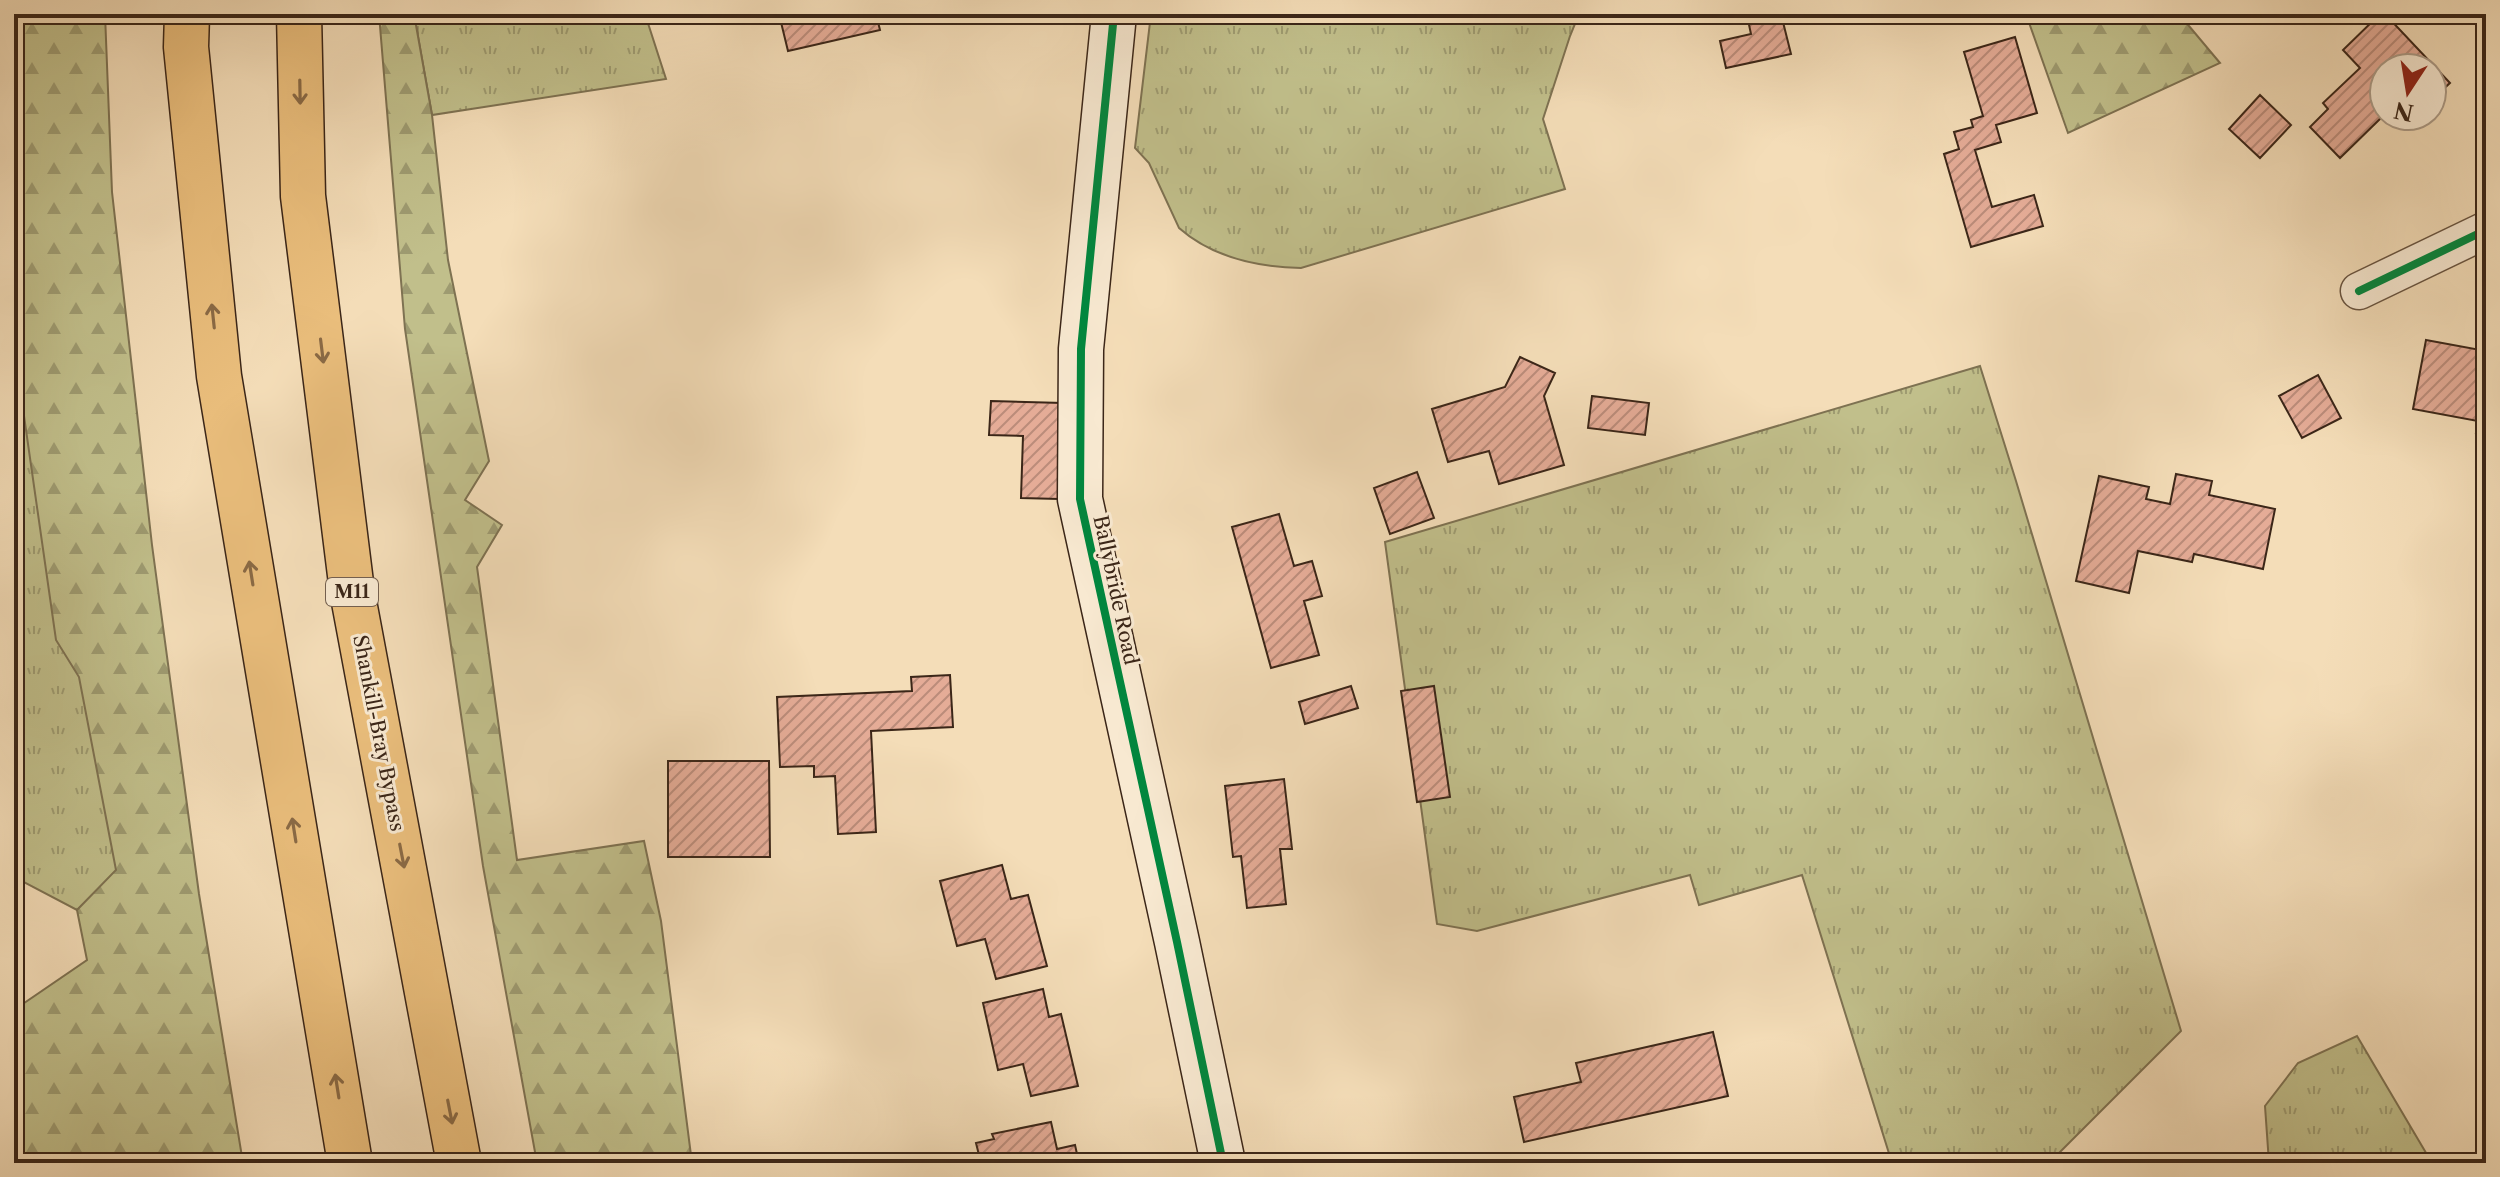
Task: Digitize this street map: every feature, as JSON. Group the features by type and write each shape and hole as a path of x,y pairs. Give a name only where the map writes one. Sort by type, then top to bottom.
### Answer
{"highway":[{"path":"187,14 186,47 219,376 350,1163"},
{"name":"Shankill-Bray Bypass","path":"299,14 303,196 352,591 459,1163"}],"street":[{"name":"Ballybride Road","path":"1114,14 1081,349 1080,499 1223,1163"},
{"path":"2359,291 2486,230"}],"green space":[{"path":"14,14 128,859 77,910 14,877"},
{"path":"14,14 105,14 112,192 152,545 199,894 243,1163 14,1163 14,1010 87,960 77,910 116,870 79,677 56,640 14,346"},
{"path":"379,14 414,14 432,115 448,260 489,461 465,500 502,525 477,567 517,860 644,841 661,921 692,1163 537,1163 483,866 405,329"},
{"path":"414,14 645,14 666,79 432,115"},
{"path":"1151,14 1579,14 1543,119 1565,189 1301,268 1268,266 1221,254 1179,228 1149,163 1135,148"},
{"path":"2026,14 2179,14 2220,63 2068,133"},
{"path":"1980,366 2181,1031 2049,1163 1892,1163 1802,875 1699,905 1690,875 1477,931 1437,924 1385,542"},
{"path":"2357,1036 2432,1163 2269,1163 2265,1106 2298,1063"}],"building":[{"path":"779,14 876,14 880,30 788,51"},
{"path":"1781,14 1791,54 1726,68 1720,41 1751,34 1748,20"},
{"path":"2380,14 2385,14 2421,52 2368,52 2368,131 2340,158 2310,127 2328,109 2323,103 2360,68 2343,50"},
{"path":"2015,37 2037,113 1996,125 2001,142 1975,150 1992,207 2034,195 2043,226 1971,247 1944,154 1959,149 1954,132 1973,127 1971,120 1983,116 1964,52"},
{"path":"2260,95 2291,125 2260,158 2229,129"},
{"path":"2426,340 2486,351 2486,434 2476,433 2478,421 2413,409"},
{"path":"1520,357 1555,373 1544,396 1564,465 1499,484 1489,451 1448,462 1432,409 1505,387"},
{"path":"2318,375 2341,418 2302,438 2279,396"},
{"path":"1592,396 1649,403 1645,435 1588,428"},
{"path":"991,401 1063,403 1059,499 1021,498 1023,436 989,435"},
{"path":"1417,472 1434,518 1390,534 1374,488"},
{"path":"2176,474 2212,481 2209,495 2275,509 2263,569 2194,554 2192,562 2138,551 2129,593 2076,581 2099,476 2149,487 2146,499 2170,504"},
{"path":"1279,514 1294,566 1312,561 1322,596 1304,601 1319,655 1271,668 1232,527"},
{"path":"950,675 953,727 871,731 876,832 838,834 835,776 814,777 814,766 780,767 777,697 912,691 911,677"},
{"path":"1351,686 1358,708 1305,724 1299,702"},
{"path":"1434,686 1450,797 1417,802 1401,691"},
{"path":"668,761 769,761 770,857 668,857"},
{"path":"1284,779 1292,849 1280,849 1286,904 1247,908 1241,856 1233,857 1225,786"},
{"path":"1002,865 1011,899 1028,895 1047,966 996,979 985,939 957,946 940,881"},
{"path":"1043,989 1049,1017 1061,1014 1078,1086 1031,1096 1023,1064 998,1070 983,1003"},
{"path":"1713,1032 1728,1096 1524,1142 1514,1097 1581,1082 1576,1063"},
{"path":"1051,1122 1057,1149 1075,1145 1079,1163 981,1163 976,1143 994,1139 992,1134"},
{"path":"2486,1147 2486,1163 2457,1163"}],"cycle path":[{"path":"1114,14 1081,349 1080,499 1223,1163"},
{"path":"2359,291 2486,230"}]}
